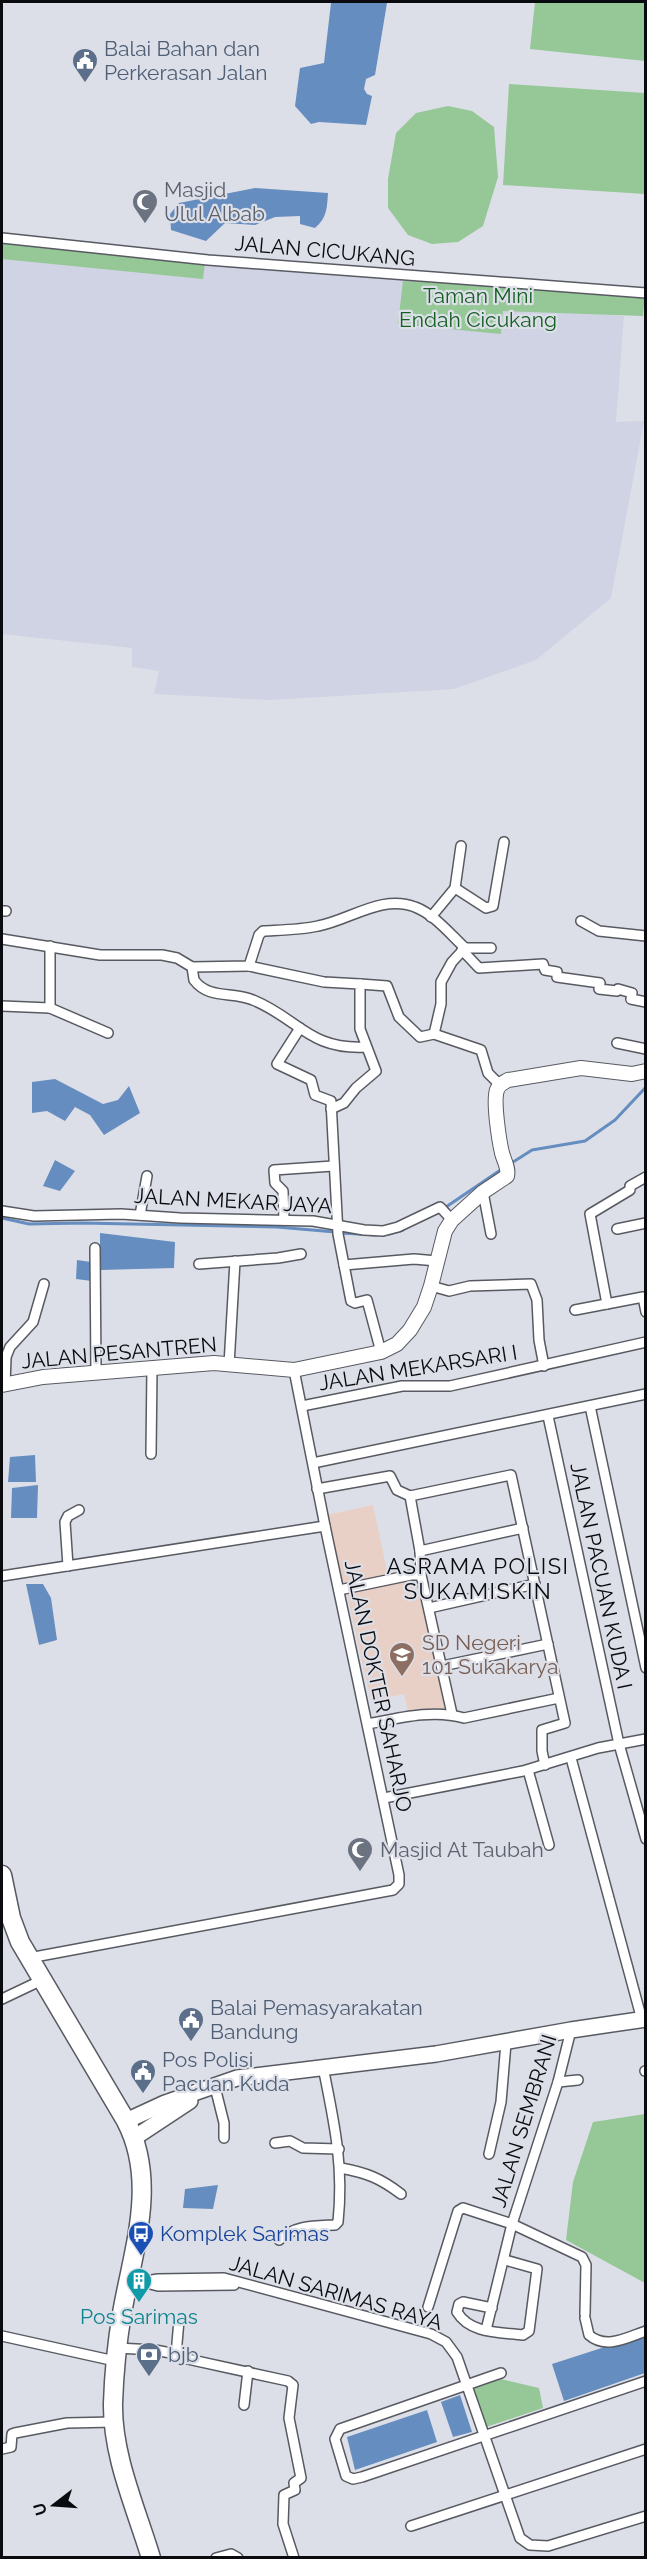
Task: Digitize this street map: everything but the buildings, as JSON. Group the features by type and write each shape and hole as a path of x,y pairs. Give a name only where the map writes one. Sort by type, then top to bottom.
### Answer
{"highway":[{"path":"2,1876 6,1919 130,2130 140,2160 141,2203 136,2283 116,2354 114,2422 119,2453 151,2558"}],"main road":[{"path":"130,2130 165,2103 237,2078 411,2058 644,2020"}],"street":[{"name":"JALAN CICUKANG","path":"2,238 208,260 645,293"},
{"path":"455,888 486,908 493,906 504,842"},
{"path":"431,916 455,888 461,846"},
{"path":"249,966 259,935 263,931 319,926 398,902 417,907 431,916 464,949 479,968 543,964 545,970 556,972 557,977 600,983 599,989 617,992 618,989 632,993 632,999 645,1002"},
{"path":"581,921 599,931 645,936"},
{"path":"2,939 100,955 170,957 192,966 249,966 324,982 387,986 399,1017 406,1026 420,1037 434,1034 481,1050 488,1073 500,1085 508,1080 581,1068 632,1074 645,1071"},
{"path":"50,946 50,1008"},
{"path":"434,1034 441,1004 441,982 452,962 464,949 491,948"},
{"path":"192,966 194,980 210,993 250,998 272,1008 300,1028 330,1045 348,1048 366,1047"},
{"path":"331,1109 344,1102 376,1071 360,1029 360,984"},
{"path":"2,1006 50,1008 108,1033"},
{"path":"300,1028 278,1064 311,1080 315,1095 330,1099 338,1228 351,1300 355,1303 367,1300 381,1352"},
{"path":"617,1043 645,1049"},
{"name":"JALAN PESANTREN","path":"3,1385 43,1377 214,1364 294,1370 381,1352 397,1344 410,1330 424,1306 445,1231 446,1214 507,1176 508,1171 502,1153 496,1091 500,1085"},
{"path":"284,1220 283,1191 276,1183 274,1170 333,1166"},
{"path":"140,1215 147,1176"},
{"path":"607,1304 590,1214 610,1204 630,1190 630,1185 645,1177"},
{"path":"483,1192 491,1234"},
{"name":"JALAN MEKAR JAYA","path":"2,1211 34,1216 140,1215 284,1220 338,1228 383,1231 446,1214"},
{"path":"617,1229 645,1222"},
{"path":"95,1248 96,1372"},
{"path":"199,1264 302,1254"},
{"path":"344,1265 414,1259 437,1261"},
{"path":"229,1365 235,1262"},
{"path":"3,1385 6,1357 10,1347 33,1322 44,1284"},
{"path":"431,1286 449,1291 470,1286 527,1284 534,1287 544,1366"},
{"path":"575,1310 643,1297 645,1312"},
{"name":"JALAN MEKARSARI I","path":"302,1406 402,1386 450,1386 645,1342"},
{"path":"151,1454 152,1368"},
{"name":"JALAN DOKTER SAHARJO","path":"29,1958 393,1890 399,1884 384,1798 317,1489 294,1370"},
{"path":"313,1463 548,1416 645,1394"},
{"path":"590,1406 645,1668"},
{"name":"JALAN PACUAN KUDA I","path":"548,1416 619,1744 645,1839"},
{"path":"317,1489 390,1476 397,1490 410,1496 511,1475 565,1723 542,1730 545,1765"},
{"path":"410,1496 420,1551 421,1575 452,1714"},
{"path":"68,1566 65,1522 68,1516 79,1510"},
{"path":"2,1576 325,1526"},
{"path":"420,1551 523,1528"},
{"path":"339,1590 421,1575"},
{"path":"429,1608 536,1584"},
{"path":"442,1666 548,1644"},
{"path":"368,1724 431,1714 452,1714 464,1718 559,1698"},
{"path":"384,1798 528,1770 598,1748 645,1739"},
{"path":"571,1758 644,2020"},
{"path":"528,1770 549,1845"},
{"path":"2,1999 42,1980"},
{"name":"JALAN SEMBRANI","path":"486,2330 505,2260 512,2223 558,2082 572,2030"},
{"path":"489,2154 501,2102 506,2043"},
{"path":"279,2240 289,2231 305,2226 335,2225 338,2222 341,2168 322,2067"},
{"path":"558,2082 578,2080"},
{"path":"210,2089 224,2123 224,2139"},
{"path":"275,2143 290,2141 303,2148 339,2149"},
{"path":"341,2168 366,2173 381,2179 401,2194"},
{"path":"428,2307 460,2209 512,2223"},
{"name":"JALAN SEMBRANI","path":"512,2223 585,2260 585,2316 589,2335 599,2342 611,2342 645,2331"},
{"path":"492,2308 463,2302 459,2304 457,2313 474,2328 523,2335 528,2333 531,2327 537,2269 505,2260"},
{"name":"JALAN SARIMAS RAYA","path":"136,2283 158,2279 225,2278 431,2334 446,2342 457,2357 520,2538 530,2545 548,2546 564,2543 645,2516"},
{"path":"136,2283 158,2286 249,2285"},
{"path":"176,2355 179,2319"},
{"path":"2,2336 116,2354 155,2350 288,2381 293,2385 291,2431 301,2478 294,2484 295,2490 284,2494 283,2524 294,2558"},
{"path":"244,2405 248,2371"},
{"path":"501,2373 340,2429 336,2439 346,2476 356,2478 645,2381"},
{"path":"2,2449 11,2447 12,2434 15,2433 67,2422 114,2422"},
{"path":"411,2526 645,2449"},
{"path":"216,2558 231,2554 238,2558"}],"shaded area":[{"path":"2,246 572,292 571,312 624,316 616,422 644,421 611,598 536,660 454,689 271,700 154,694 159,671 132,667 132,648 2,634"},
{"path":"373,1505 388,1575 342,1584 327,1515"},
{"path":"410,1579 419,1585 445,1709 409,1716 404,1694 371,1701 347,1594"}],"green space":[{"path":"535,2 645,2 645,61 530,49"},
{"path":"509,84 645,93 645,194 503,185"},
{"path":"448,106 472,111 494,127 498,177 483,226 458,242 432,244 408,235 388,208 388,179 396,133 416,113"},
{"path":"2,242 205,263 203,279 2,259"},
{"name":"Taman Mini Endah Cicukang","path":"403,281 645,291 643,316 503,311 501,334 398,324"},
{"path":"646,2114 645,2283 566,2240 573,2182 593,2122"},
{"path":"501,2379 539,2388 543,2408 486,2427 473,2389"}],"water":[{"path":"331,3 387,3 375,75 366,79 364,89 372,96 366,125 319,122 311,124 295,106 300,68 324,63"},
{"path":"255,188 328,193 327,208 315,228 300,224 300,216 275,217 255,225 225,223 206,241 171,230 170,214 179,203"},
{"path":"55,1079 103,1104 118,1100 129,1086 140,1113 104,1135 90,1115 75,1107 65,1121 47,1111 32,1113 32,1082"},
{"path":"55,1160 75,1171 60,1191 43,1186"},
{"path":"100,1233 175,1242 174,1268 100,1270"},
{"path":"77,1260 91,1262 92,1281 76,1279"},
{"path":"35,1455 36,1482 8,1482 10,1457"},
{"path":"38,1485 37,1518 11,1518 12,1488"},
{"path":"26,1584 43,1584 51,1598 57,1640 39,1645"},
{"path":"218,2185 213,2209 183,2208 185,2189"},
{"path":"645,2334 645,2373 564,2401 552,2364"},
{"path":"460,2395 472,2432 453,2437 441,2402"},
{"path":"427,2410 437,2442 355,2470 347,2437"}],"waterway":[{"path":"510,1164 532,1150 585,1141 615,1120 646,1087"},
{"path":"443,1209 502,1169"},
{"path":"2,1218 29,1224 277,1227 335,1232"},
{"path":"389,1234 403,1230"},
{"path":"341,1233 376,1235"}],"place":[{"name":"Balai Bahan dan Perkerasan Jalan","path":"85,84"},
{"name":"Masjid Ulul Albab","path":"145,225"},
{"name":"SD Negeri 101 Sukakarya","path":"402,1678"},
{"name":"Masjid At Taubah","path":"360,1873"},
{"name":"Balai Pemasyarakatan Bandung","path":"191,2043"},
{"name":"Pos Polisi Pacuan Kuda","path":"143,2095"},
{"name":"Komplek Sarimas","path":"141,2257"},
{"name":"Pos Sarimas","path":"139,2304"},
{"name":"bjb","path":"149,2378"}],"district":[{"name":"ASRAMA POLISI SUKAMISKIN","path":"478,1578"}]}
